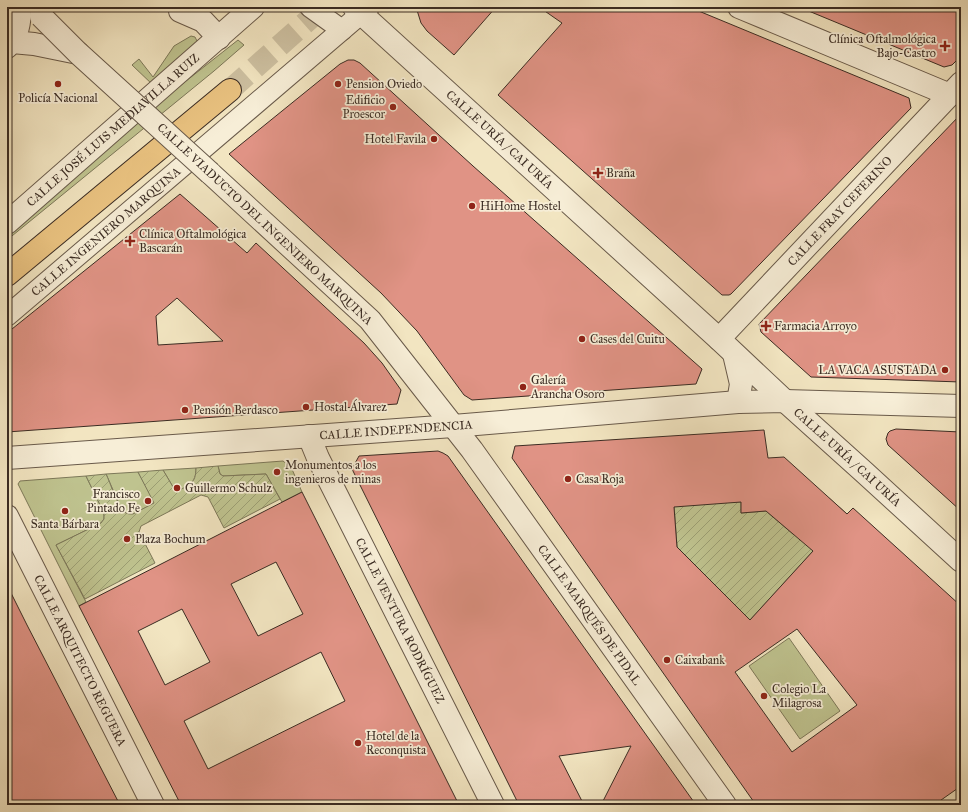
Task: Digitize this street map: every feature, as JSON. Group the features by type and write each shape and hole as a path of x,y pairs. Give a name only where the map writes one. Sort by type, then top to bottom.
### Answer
{"highway":[{"path":"7,275 230,90"}],"street":[{"path":"20,7 20,23 15,44 78,53"},
{"path":"184,7 180,11 203,21 219,38"},
{"name":"CALLE JOSÉ LUIS MEDIAVILLA RUIZ","path":"7,223 253,7"},
{"path":"310,7 342,30"},
{"path":"739,7 957,93"},
{"name":"CALLE INGENIERO MARQUINA","path":"7,316 342,30 361,9"},
{"name":"CALLE URÍA / CAI URÍA","path":"361,9 784,401 865,472 961,561"},
{"name":"CALLE VIADUCTO DEL INGENIERO MARQUINA","path":"37,12 78,53 210,172 370,320 453,426"},
{"name":"CALLE FRAY CEFERINO","path":"726,347 957,93"},
{"path":"726,347 741,384 738,402"},
{"name":"CALLE INDEPENDENCIA","path":"7,458 453,426 738,402 784,401 961,406"},
{"name":"CALLE MARQUÉS DE PIDAL","path":"453,426 726,805"},
{"name":"CALLE VENTURA RODRÍGUEZ","path":"309,436 322,465 492,805"},
{"name":"CALLE ARQUITECTO REGUERA","path":"7,516 153,805"}],"green space":[{"path":"191,36 195,37 197,41 196,46 154,86 132,65 139,59 153,77 174,46"},
{"path":"238,40 244,45 7,240 7,229 115,137"},
{"path":"283,461 291,467 302,492 282,502 266,474 223,476 220,474 218,466"},
{"path":"218,466 220,474 223,476 266,474 280,499 224,528 208,497 201,495 141,526 139,532 155,563 85,599 56,545 101,523 104,519 104,513 86,476 106,474 124,512 133,514 154,503 138,472 163,470 176,492 188,486 193,481 195,478 196,468"},
{"path":"196,468 195,478 193,481 188,486 176,492 163,470"},
{"path":"138,472 155,503 133,514 126,513 121,508 106,474"},
{"path":"86,476 104,513 104,519 101,523 56,545 86,602 79,606 18,484 20,481"},
{"path":"829,498 847,514 750,620 677,547 674,504 741,502 741,513 766,511 794,535"},
{"path":"789,638 840,711 800,739 749,666"}],"building":[{"path":"416,7 496,7 454,55 427,31 421,23"},
{"path":"539,7 689,7 909,98 911,108 731,294 722,295 498,95 562,23"},
{"path":"799,7 961,7 961,56 952,65 944,67"},
{"path":"348,60 354,60 360,63 473,166 702,369 696,384 472,400 464,395 417,331 381,293 229,154 340,64"},
{"path":"961,114 961,382 811,377 761,332 759,324"},
{"path":"180,194 247,253 256,243 364,343 382,363 401,390 397,404 7,432 7,333","holes":["177,298 223,341 158,345 156,316"]},
{"path":"896,429 961,432 961,511 888,445 886,439 888,433"},
{"path":"764,430 768,458 784,457 847,514 853,508 961,606 961,786 934,805 756,805 512,458 515,446","holes":["741,502 741,513 766,511 813,551 750,620 677,547 674,507","797,629 857,705 792,752 735,672"]},
{"path":"438,451 448,456 696,805 601,805 631,746 559,756 584,805 519,805 352,469 359,456"},
{"path":"302,492 459,805 181,805 79,606","holes":["276,562 303,614 258,636 231,584","182,609 210,662 165,685 138,631","321,652 345,701 208,769 184,721"]},
{"path":"7,585 27,625 120,805 7,805"}],"tunnel":[{"path":"230,90 323,7"}],"place":[{"name":"Clínica Oftalmológica Bajo-Castro","path":"945,46"},
{"name":"Policía Nacional","path":"58,84"},
{"name":"Pension Oviedo","path":"338,84"},
{"name":"Edificio Proescor","path":"393,107"},
{"name":"Hotel Favila","path":"434,139"},
{"name":"Braña","path":"598,173"},
{"name":"HiHome Hostel","path":"472,206"},
{"name":"Clínica Oftalmológica Bascarán","path":"130,241"},
{"name":"Farmacia Arroyo","path":"766,326"},
{"name":"Cases del Cuitu","path":"582,339"},
{"name":"LA VACA ASUSTADA","path":"945,370"},
{"name":"Galería Arancha Osoro","path":"523,387"},
{"name":"Hostal Álvarez","path":"306,407"},
{"name":"Pensión Berdasco","path":"185,410"},
{"name":"Monumentos a los ingenieros de minas","path":"277,472"},
{"name":"Casa Roja","path":"568,479"},
{"name":"Guillermo Schulz","path":"177,488"},
{"name":"Francisco Pintado Fe","path":"148,501"},
{"name":"Santa Bárbara","path":"65,511"},
{"name":"Plaza Bochum","path":"127,539"},
{"name":"Caixabank","path":"667,660"},
{"name":"Colegio La Milagrosa","path":"764,696"},
{"name":"Hotel de la Reconquista","path":"358,743"}]}
